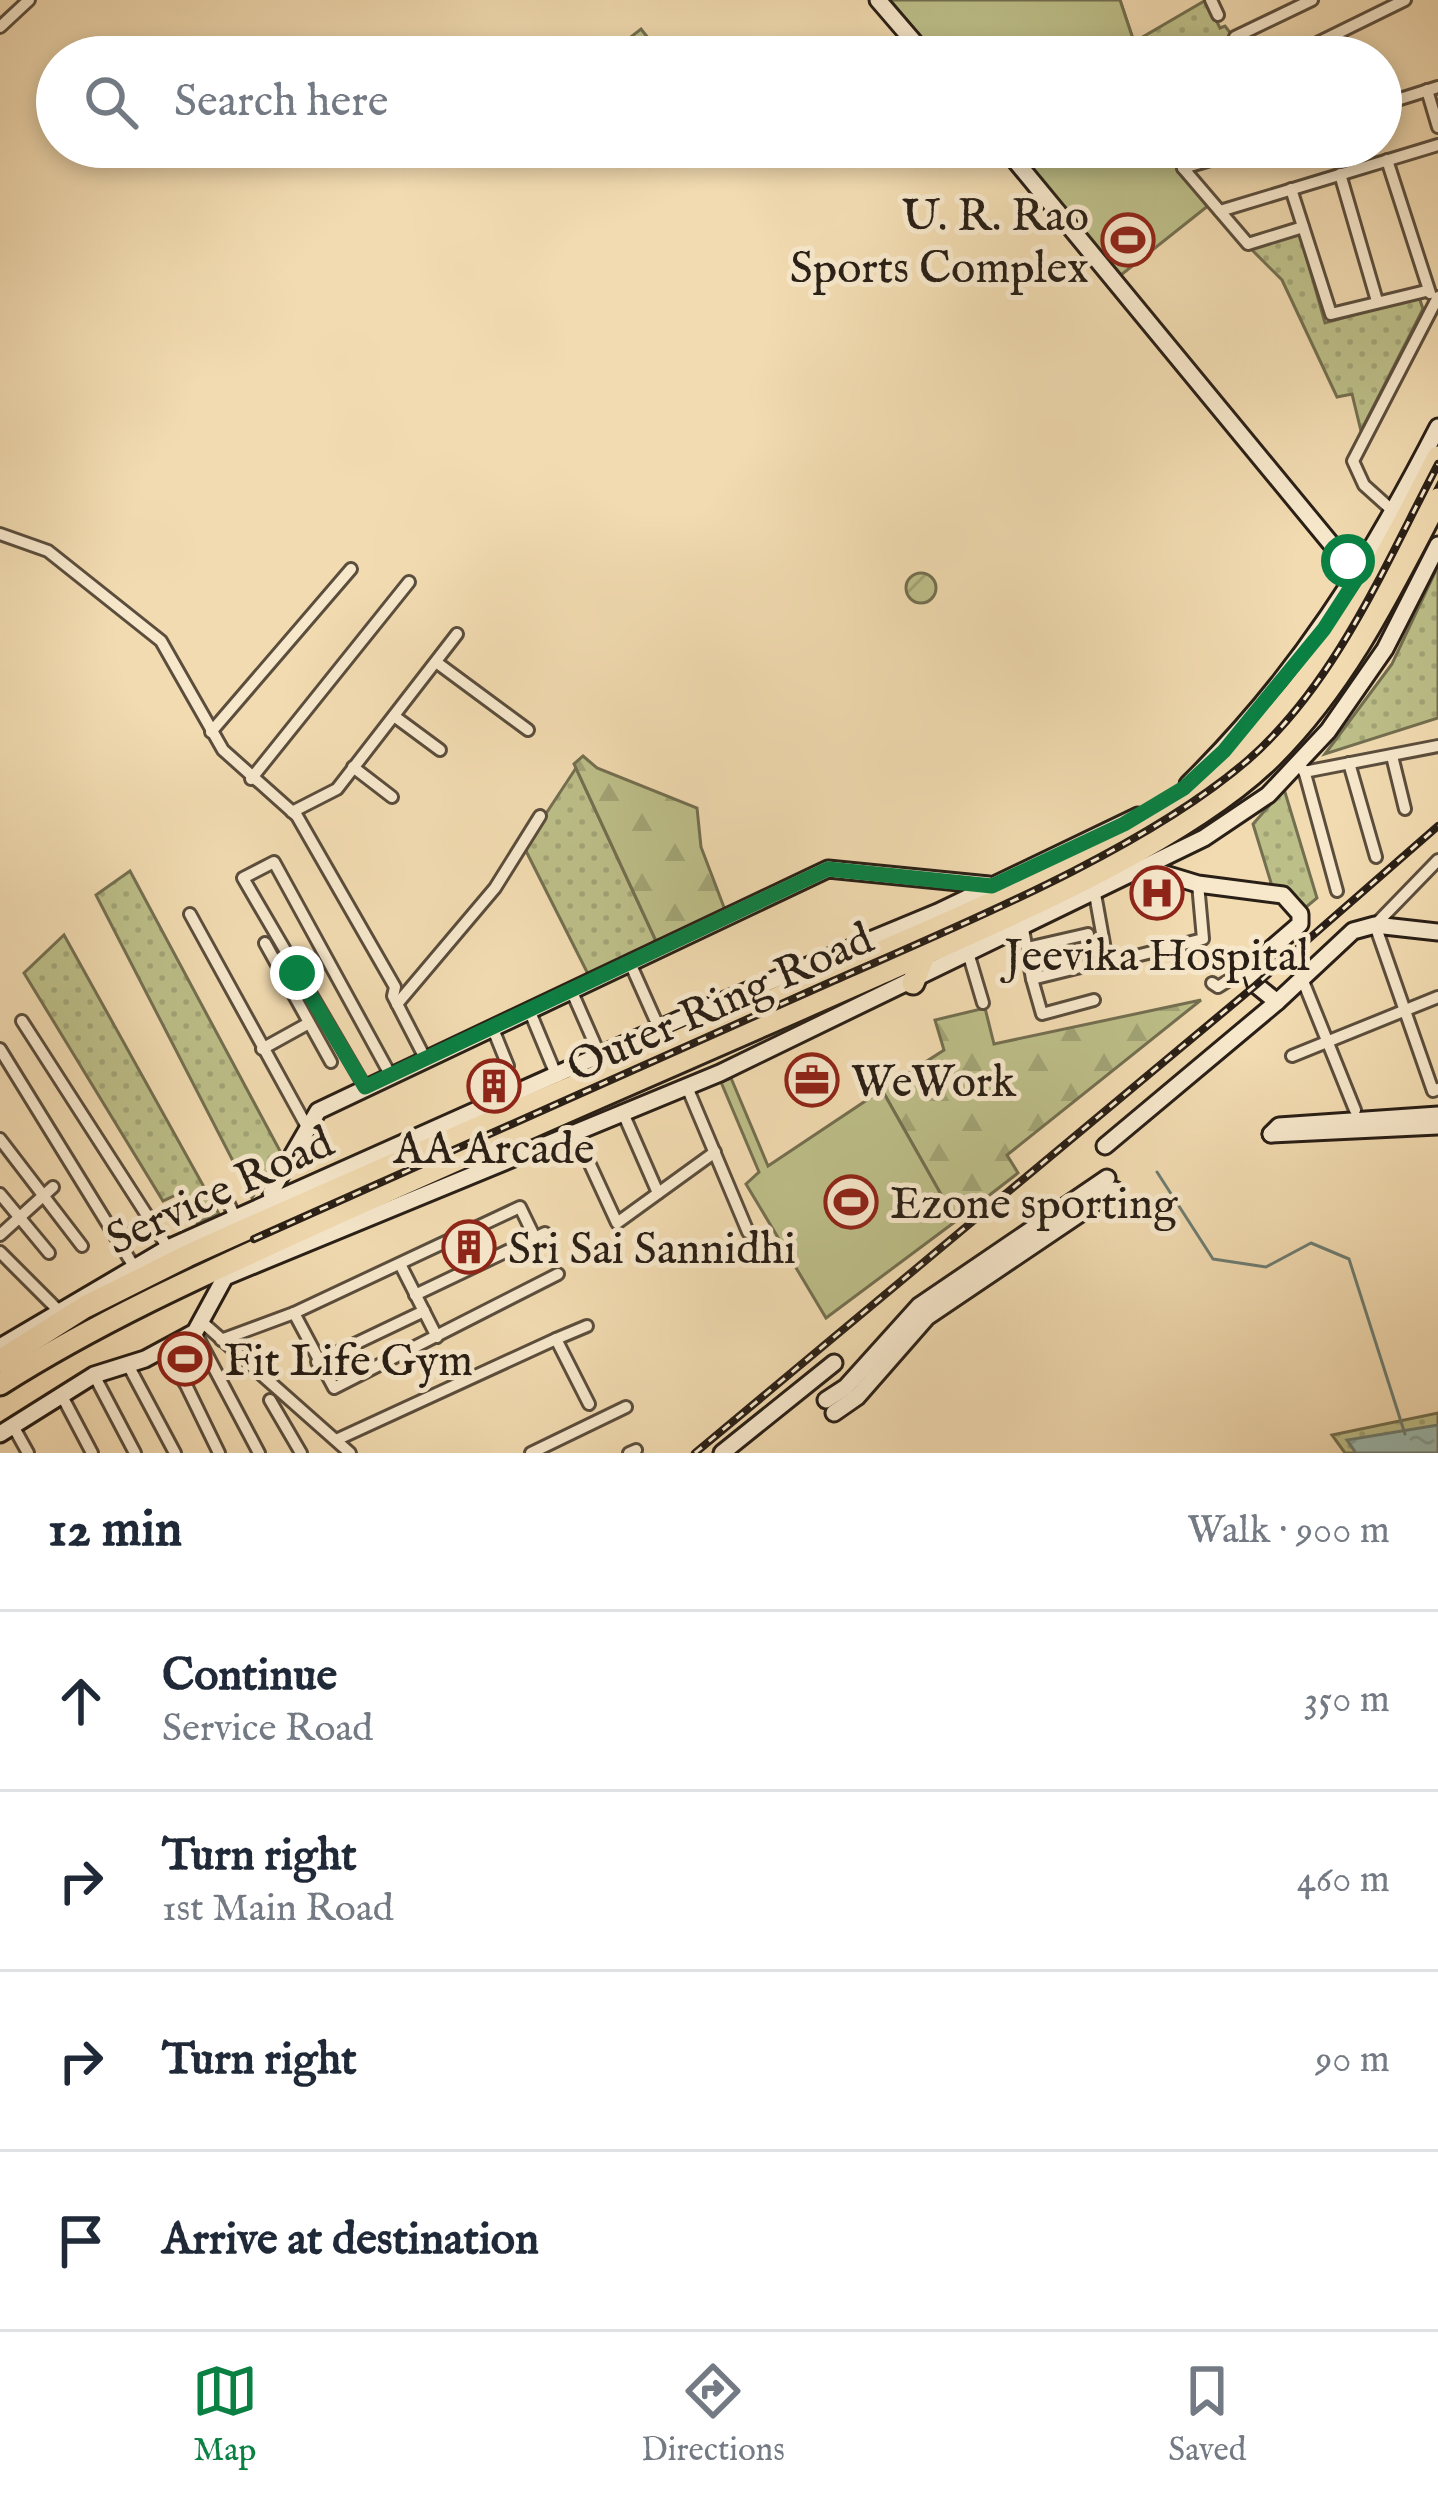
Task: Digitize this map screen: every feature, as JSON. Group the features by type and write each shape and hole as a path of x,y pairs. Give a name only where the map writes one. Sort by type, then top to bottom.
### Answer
{"highway":[{"name":"Outer Ring Road","path":"0,1361 85,1307 276,1208 973,911 1166,810 1258,736 1303,686 1438,458"},
{"name":"Outer Ring Road","path":"0,1384 99,1325 925,953 1177,827 1275,752 1324,700 1438,499"},
{"path":"1372,622 1385,649"},
{"path":"1303,686 1304,703 1324,700"},
{"path":"1258,736 1272,734 1275,752"},
{"path":"913,983 925,953"},
{"path":"751,1031 777,1046"}],"street":[{"path":"878,0 909,36"},
{"path":"1211,0 1218,15"},
{"path":"1237,36 1312,0"},
{"path":"0,27 27,1"},
{"path":"1332,36 1402,1"},
{"path":"1402,98 1432,88 1438,127"},
{"path":"1402,156 1438,146"},
{"path":"1022,168 1363,582"},
{"path":"1184,168 1248,244 1303,227"},
{"path":"1220,211 1360,168"},
{"path":"1390,168 1434,295 1353,461 1364,485 1394,512"},
{"path":"1340,174 1377,302"},
{"path":"1291,190 1331,314 1434,295"},
{"name":"Service Road","path":"0,1346 168,1248 235,1217 276,1208 659,1028 992,886 1124,824 1184,788 1363,582 1367,560 1438,427"},
{"path":"0,533 48,551 94,583 161,641 211,731 251,778 292,812 395,987 397,1004 426,1060"},
{"path":"1330,537 1355,561 1367,560"},
{"name":"Service Road","path":"226,1270 687,1087 969,956 1230,822 1303,766 1385,649 1438,545"},
{"path":"211,731 351,568"},
{"path":"251,778 410,582"},
{"path":"292,812 337,788 458,634"},
{"path":"436,662 528,730"},
{"path":"394,716 440,750"},
{"path":"1337,891 1303,766 1348,764 1438,746"},
{"path":"1392,755 1405,809"},
{"path":"1348,764 1376,856"},
{"path":"353,767 392,797"},
{"path":"397,1004 495,888 540,816"},
{"path":"1375,925 1438,860"},
{"path":"370,1037 340,1052 243,878 274,862 370,1037 391,1076"},
{"path":"1142,867 1198,884 1283,895 1295,906 1300,924 1250,967 1218,987 1212,983"},
{"path":"276,1208 271,1192 318,1111 828,869 992,886"},
{"path":"1095,894 1106,955 1132,957 1203,939 1198,884"},
{"path":"190,914 306,1125"},
{"path":"1375,925 1403,1009 1432,1067 1436,1090"},
{"path":"1105,1146 1277,1003 1353,931 1375,925 1438,932"},
{"path":"1023,929 1042,1014 1094,1000"},
{"path":"1027,948 1088,934"},
{"path":"265,943 331,1063"},
{"path":"969,956 983,1003"},
{"path":"630,963 659,1028"},
{"path":"1032,979 1093,964"},
{"path":"1250,967 1256,985 1277,1003"},
{"path":"1301,976 1355,1110"},
{"path":"572,992 601,1058"},
{"path":"1292,1057 1438,997"},
{"path":"530,1012 557,1077"},
{"path":"22,1021 168,1248"},
{"path":"262,1048 309,1023"},
{"path":"493,1029 508,1066"},
{"path":"1306,1032 1312,1046"},
{"path":"0,1049 133,1265"},
{"path":"345,1050 365,1087"},
{"path":"687,1087 748,1232"},
{"path":"623,1113 658,1193"},
{"path":"1438,1115 1279,1126 1271,1134 1438,1126"},
{"path":"575,1132 617,1223 715,1152"},
{"path":"0,1138 48,1191 82,1246"},
{"path":"830,1407 856,1397 927,1317 1111,1184"},
{"path":"221,1187 235,1217"},
{"path":"0,1235 48,1191"},
{"path":"0,1194 50,1253"},
{"path":"221,1340 294,1313 520,1207 540,1236 415,1295"},
{"path":"118,1240 151,1220"},
{"path":"0,1252 57,1309"},
{"path":"400,1264 437,1337"},
{"path":"28,1453 6,1430 94,1375 162,1350 198,1327 226,1270"},
{"path":"294,1313 334,1388 558,1274"},
{"path":"317,1362 424,1311"},
{"path":"198,1327 221,1340 343,1449 587,1326"},
{"path":"198,1327 260,1453"},
{"path":"556,1339 589,1404"},
{"path":"162,1350 186,1385 219,1453"},
{"path":"127,1363 175,1453"},
{"path":"722,1453 834,1363"},
{"path":"94,1375 135,1453"},
{"path":"62,1396 92,1453"},
{"path":"270,1400 301,1453"},
{"path":"531,1453 626,1408"}],"green space":[{"name":"U. R. Rao Sports Complex","path":"890,0 1120,0 1132,36 920,36"},
{"name":"U. R. Rao Sports Complex","path":"890,0 1120,0 1132,36 920,36"},
{"name":"U. R. Rao Sports Complex","path":"1206,0 1220,28 1225,26 1233,36 1144,36"},
{"name":"U. R. Rao Sports Complex","path":"1031,168 1179,168 1209,205 1121,275"},
{"path":"1299,231 1325,323 1419,297 1423,309 1361,431 1352,394 1337,397 1282,280 1249,247"},
{"path":"1438,566 1438,718 1325,754 1392,664"},
{"path":"921,573 932,577 936,588 932,599 921,603 910,599 906,588 910,577"},
{"path":"583,756 597,768 697,808 701,847 725,910 656,941 574,764"},
{"path":"576,768 656,941 588,974 524,847"},
{"path":"1284,789 1317,898 1305,908 1286,889 1272,886 1253,824"},
{"path":"130,871 280,1151 252,1198 96,895"},
{"path":"64,935 219,1214 197,1223 180,1193 163,1201 24,973"},
{"path":"1201,1000 1007,1155 1018,1173 956,1221 882,1090 944,1050 935,1020 985,1008 994,1044"},
{"name":"Ezone sporting","path":"731,1078 768,1166 882,1090 956,1221 826,1318 746,1184 759,1172 721,1082"},
{"path":"1438,1413 1438,1453 1345,1453 1332,1435"}],"water":[{"path":"1438,1425 1438,1453 1356,1453 1347,1440"}],"waterway":[{"path":"1157,1172 1213,1259 1266,1267 1311,1243 1349,1259 1405,1434"}],"railway":[{"path":"254,1239 993,910 1104,855 1206,793 1279,729 1333,659 1438,464"},
{"path":"695,1453 1256,985 1438,826"}],"place":[{"name":"U. R. Rao Sports Complex","path":"1128,240"},
{"name":"Jeevika Hospital","path":"1157,893"},
{"name":"WeWork","path":"812,1080"},
{"name":"AA Arcade","path":"494,1086"},
{"name":"Ezone sporting","path":"851,1202"},
{"name":"Sri Sai Sannidhi","path":"469,1247"},
{"name":"Fit Life Gym","path":"185,1359"}],"route":[{"path":"297,973 365,1087 828,869 992,886 1124,824 1184,788 1224,751 1324,629 1357,578 1348,561"}]}
